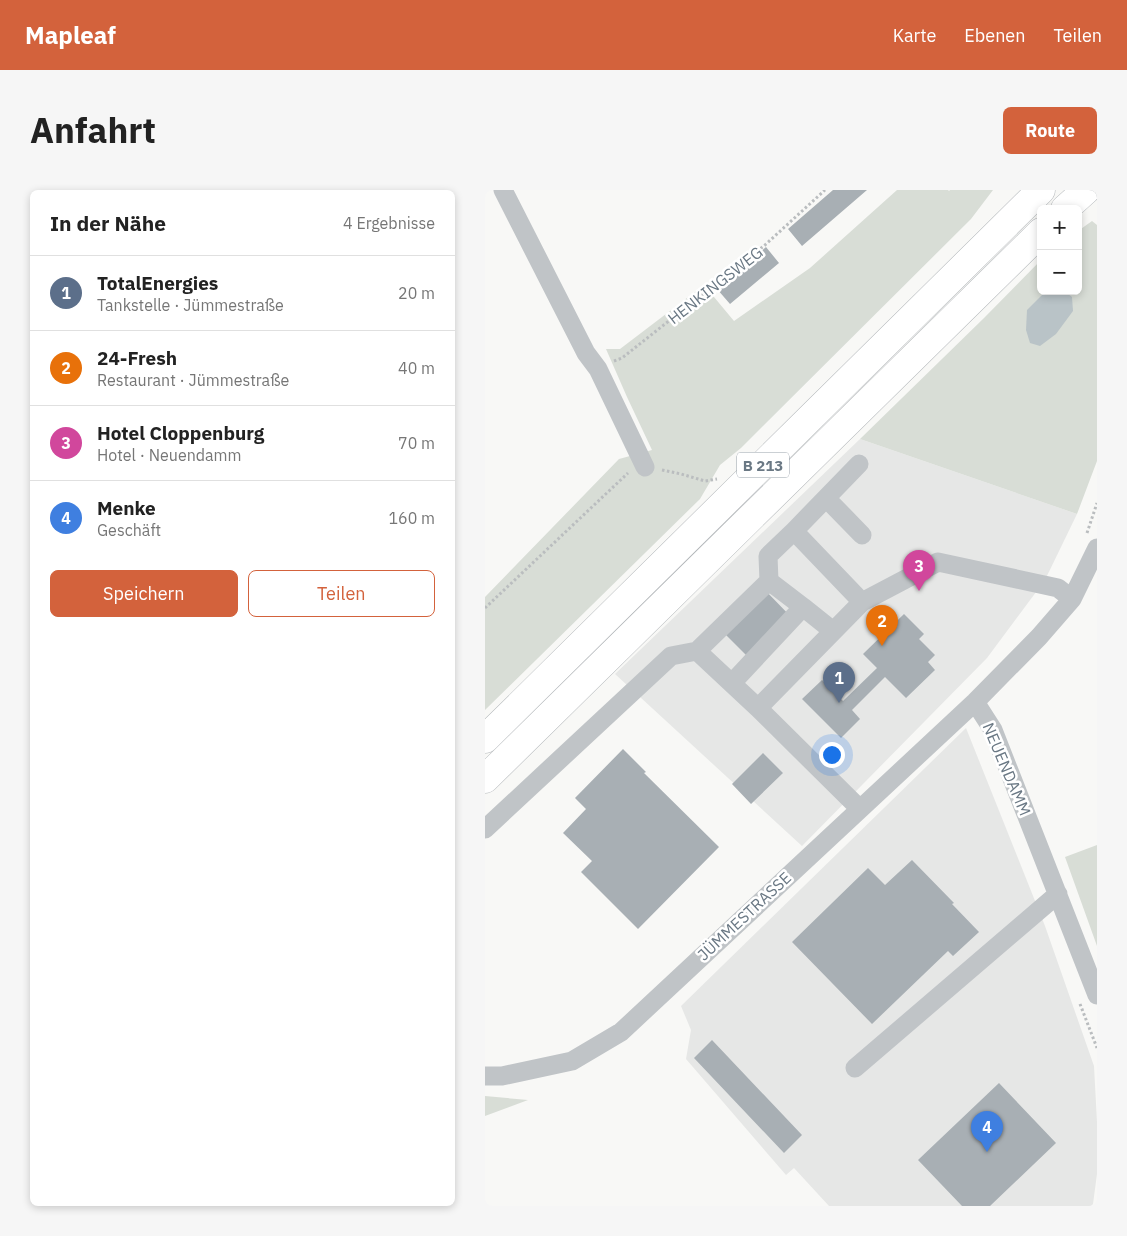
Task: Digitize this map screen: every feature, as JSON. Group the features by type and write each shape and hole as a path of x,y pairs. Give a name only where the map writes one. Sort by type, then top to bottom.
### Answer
{"highway":[{"name":"B 213","path":"485,739 1041,190"},
{"name":"B 213","path":"485,780 1037,236"}],"street":[{"path":"503,190 586,353 598,369 645,467"},
{"path":"485,829 671,656 697,651 769,581 768,556 859,464"},
{"path":"827,498 862,535"},
{"path":"794,531 862,602"},
{"path":"975,702 1039,637 1072,599 1097,548"},
{"path":"758,708 862,602 938,562 1058,588 1072,599"},
{"path":"769,581 833,631"},
{"path":"732,683 803,607"},
{"path":"697,651 860,808"},
{"name":"JÜMMESTRASSE","path":"485,1076 502,1076 572,1061 621,1032 975,702"},
{"name":"NEUENDAMM","path":"975,702 993,730 1097,995"},
{"path":"855,1068 1057,894"}],"path":[{"name":"HENKINGSWEG","path":"598,369 622,358 765,245 825,190"},
{"path":"485,608 634,467 645,467 681,474 705,481 723,477"}],"shaded area":[{"path":"897,190 993,190 971,219 741,448 720,465 700,499 485,710 485,597 619,459 652,450 606,349 620,349 704,285 734,321 810,268"},
{"path":"1092,221 1097,225 1097,461 1077,514 860,439 1037,264 1037,295 1082,295 1082,228"},
{"path":"1042,295 1069,295 1072,297 1073,311 1056,334 1040,346 1030,343 1026,330 1027,310"},
{"path":"860,439 1077,514 1045,580 987,658 802,846 615,674"},
{"path":"966,728 1045,926 1094,1066 1097,1174 1093,1204 1091,1206 829,1206 794,1168 786,1175 686,1059 691,1030 681,1006"},
{"path":"1097,845 1097,946 1065,857"},
{"path":"485,1096 528,1100 485,1116"}],"building":[{"path":"833,190 867,190 802,246 788,229"},
{"path":"766,247 779,263 730,304 717,289"},
{"path":"759,584 796,622 754,663 717,626"},
{"path":"904,614 924,634 919,639 935,655 928,662 935,670 906,698 885,677 852,710 860,719 841,738 802,699 822,680 843,701 877,668 863,654"},
{"path":"623,749 646,772 644,773 719,847 638,929 581,872 592,861 563,833 586,809 575,798"},
{"path":"763,753 783,773 751,804 732,784"},
{"path":"912,860 979,932 953,956 948,951 872,1024 792,942 868,868 885,885"},
{"path":"712,1040 802,1135 784,1153 694,1058"},
{"path":"999,1083 1056,1143 990,1206 962,1206 918,1160"}],"place":[{"name":"Hotel Cloppenburg","path":"919,591"},
{"name":"24-Fresh","path":"882,646"},
{"name":"TotalEnergies","path":"839,703"},
{"name":"Menke","path":"987,1152"}]}
